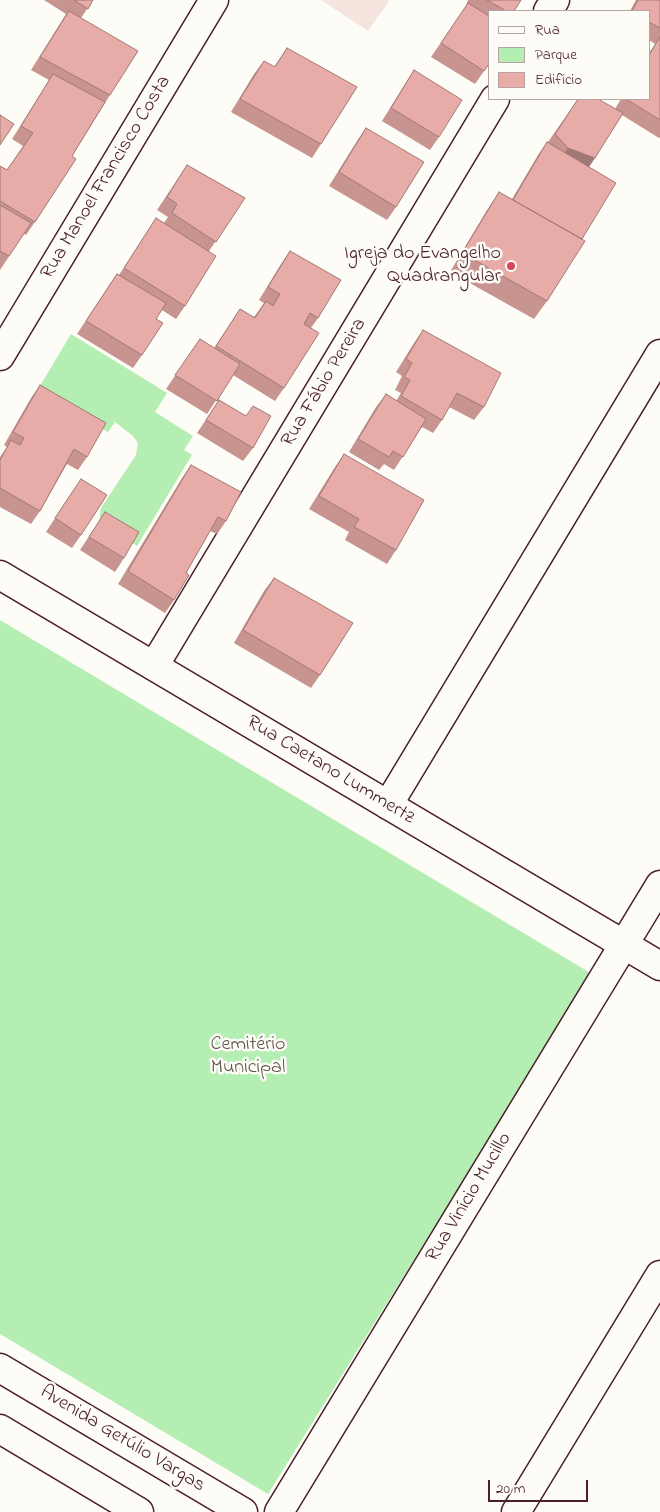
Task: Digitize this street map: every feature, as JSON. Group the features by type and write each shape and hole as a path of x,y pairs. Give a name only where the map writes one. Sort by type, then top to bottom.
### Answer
{"street":[{"name":"Rua Manoel Francisco Costa","path":"0,356 214,0"},
{"name":"Rua Fábio Pereira","path":"154,666 494,100"},
{"path":"388,805 660,354"},
{"name":"Rua Caetano Lummertz","path":"0,575 660,966"},
{"name":"Rua Vinício Mucillo","path":"279,1512 660,885"},
{"path":"516,1512 660,1275"},
{"name":"Avenida Getúlio Vargas","path":"0,1368 243,1512"},
{"path":"0,1429 139,1512"}],"shaded area":[{"path":"321,0 387,0 389,1 368,31"}],"green space":[{"path":"71,334 167,393 155,412 193,436 184,450 192,455 137,546 99,522 101,508 136,455 138,443 133,436 115,422 108,432 37,391"},
{"name":"Cemitério Municipal","path":"0,620 592,974 268,1494 0,1334"}],"building":[{"path":"74,0 93,0 88,9"},
{"path":"487,0 521,0 515,10 504,10"},
{"path":"638,0 660,0 660,28 650,23 650,10 633,10"},
{"path":"468,3 488,15 488,65 484,71 441,43"},
{"path":"69,11 138,51 110,95 40,57"},
{"path":"660,37 660,120 628,100 650,100 650,53"},
{"path":"287,48 357,87 321,144 240,99 264,61 275,67"},
{"path":"414,70 462,100 439,137 391,108"},
{"path":"53,74 105,102 72,156 76,159 35,222 0,201 0,166 7,170 33,133 21,126"},
{"path":"577,100 600,100 623,113 595,158 568,148 555,134"},
{"path":"0,115 14,124 0,145"},
{"path":"366,128 424,162 396,207 339,172"},
{"path":"547,142 616,183 582,239 513,200"},
{"path":"187,165 245,198 216,242 172,213 177,204 167,197"},
{"name":"Igreja do Evangelho Quadrangular","path":"499,192 585,241 547,301 462,253"},
{"path":"0,205 31,223 9,256 0,251"},
{"path":"156,218 216,256 185,306 124,268"},
{"path":"290,251 341,280 318,318 310,313 304,324 319,333 284,388 216,346 240,309 255,318 266,301 273,306 280,294 268,287"},
{"path":"117,274 166,303 156,319 163,323 142,355 86,321"},
{"path":"423,330 501,373 484,407 457,393 442,420 401,396 410,380 404,377 412,363 406,359"},
{"path":"200,339 240,364 217,401 175,375"},
{"path":"40,385 106,423 87,457 74,449 40,511 0,488 0,460 11,440 20,445 24,438 13,432"},
{"path":"386,394 426,419 403,457 393,451 389,457 358,439"},
{"path":"219,400 246,416 253,406 271,416 253,448 206,420"},
{"path":"344,454 424,500 396,550 354,527 359,519 319,496"},
{"path":"191,465 241,492 226,521 218,517 186,573 189,575 174,600 128,571"},
{"path":"81,479 107,495 81,535 55,518"},
{"path":"105,512 139,532 124,558 89,537"},
{"path":"274,578 353,623 320,675 243,630"}],"place":[{"name":"Igreja do Evangelho Quadrangular","path":"511,266"}]}
